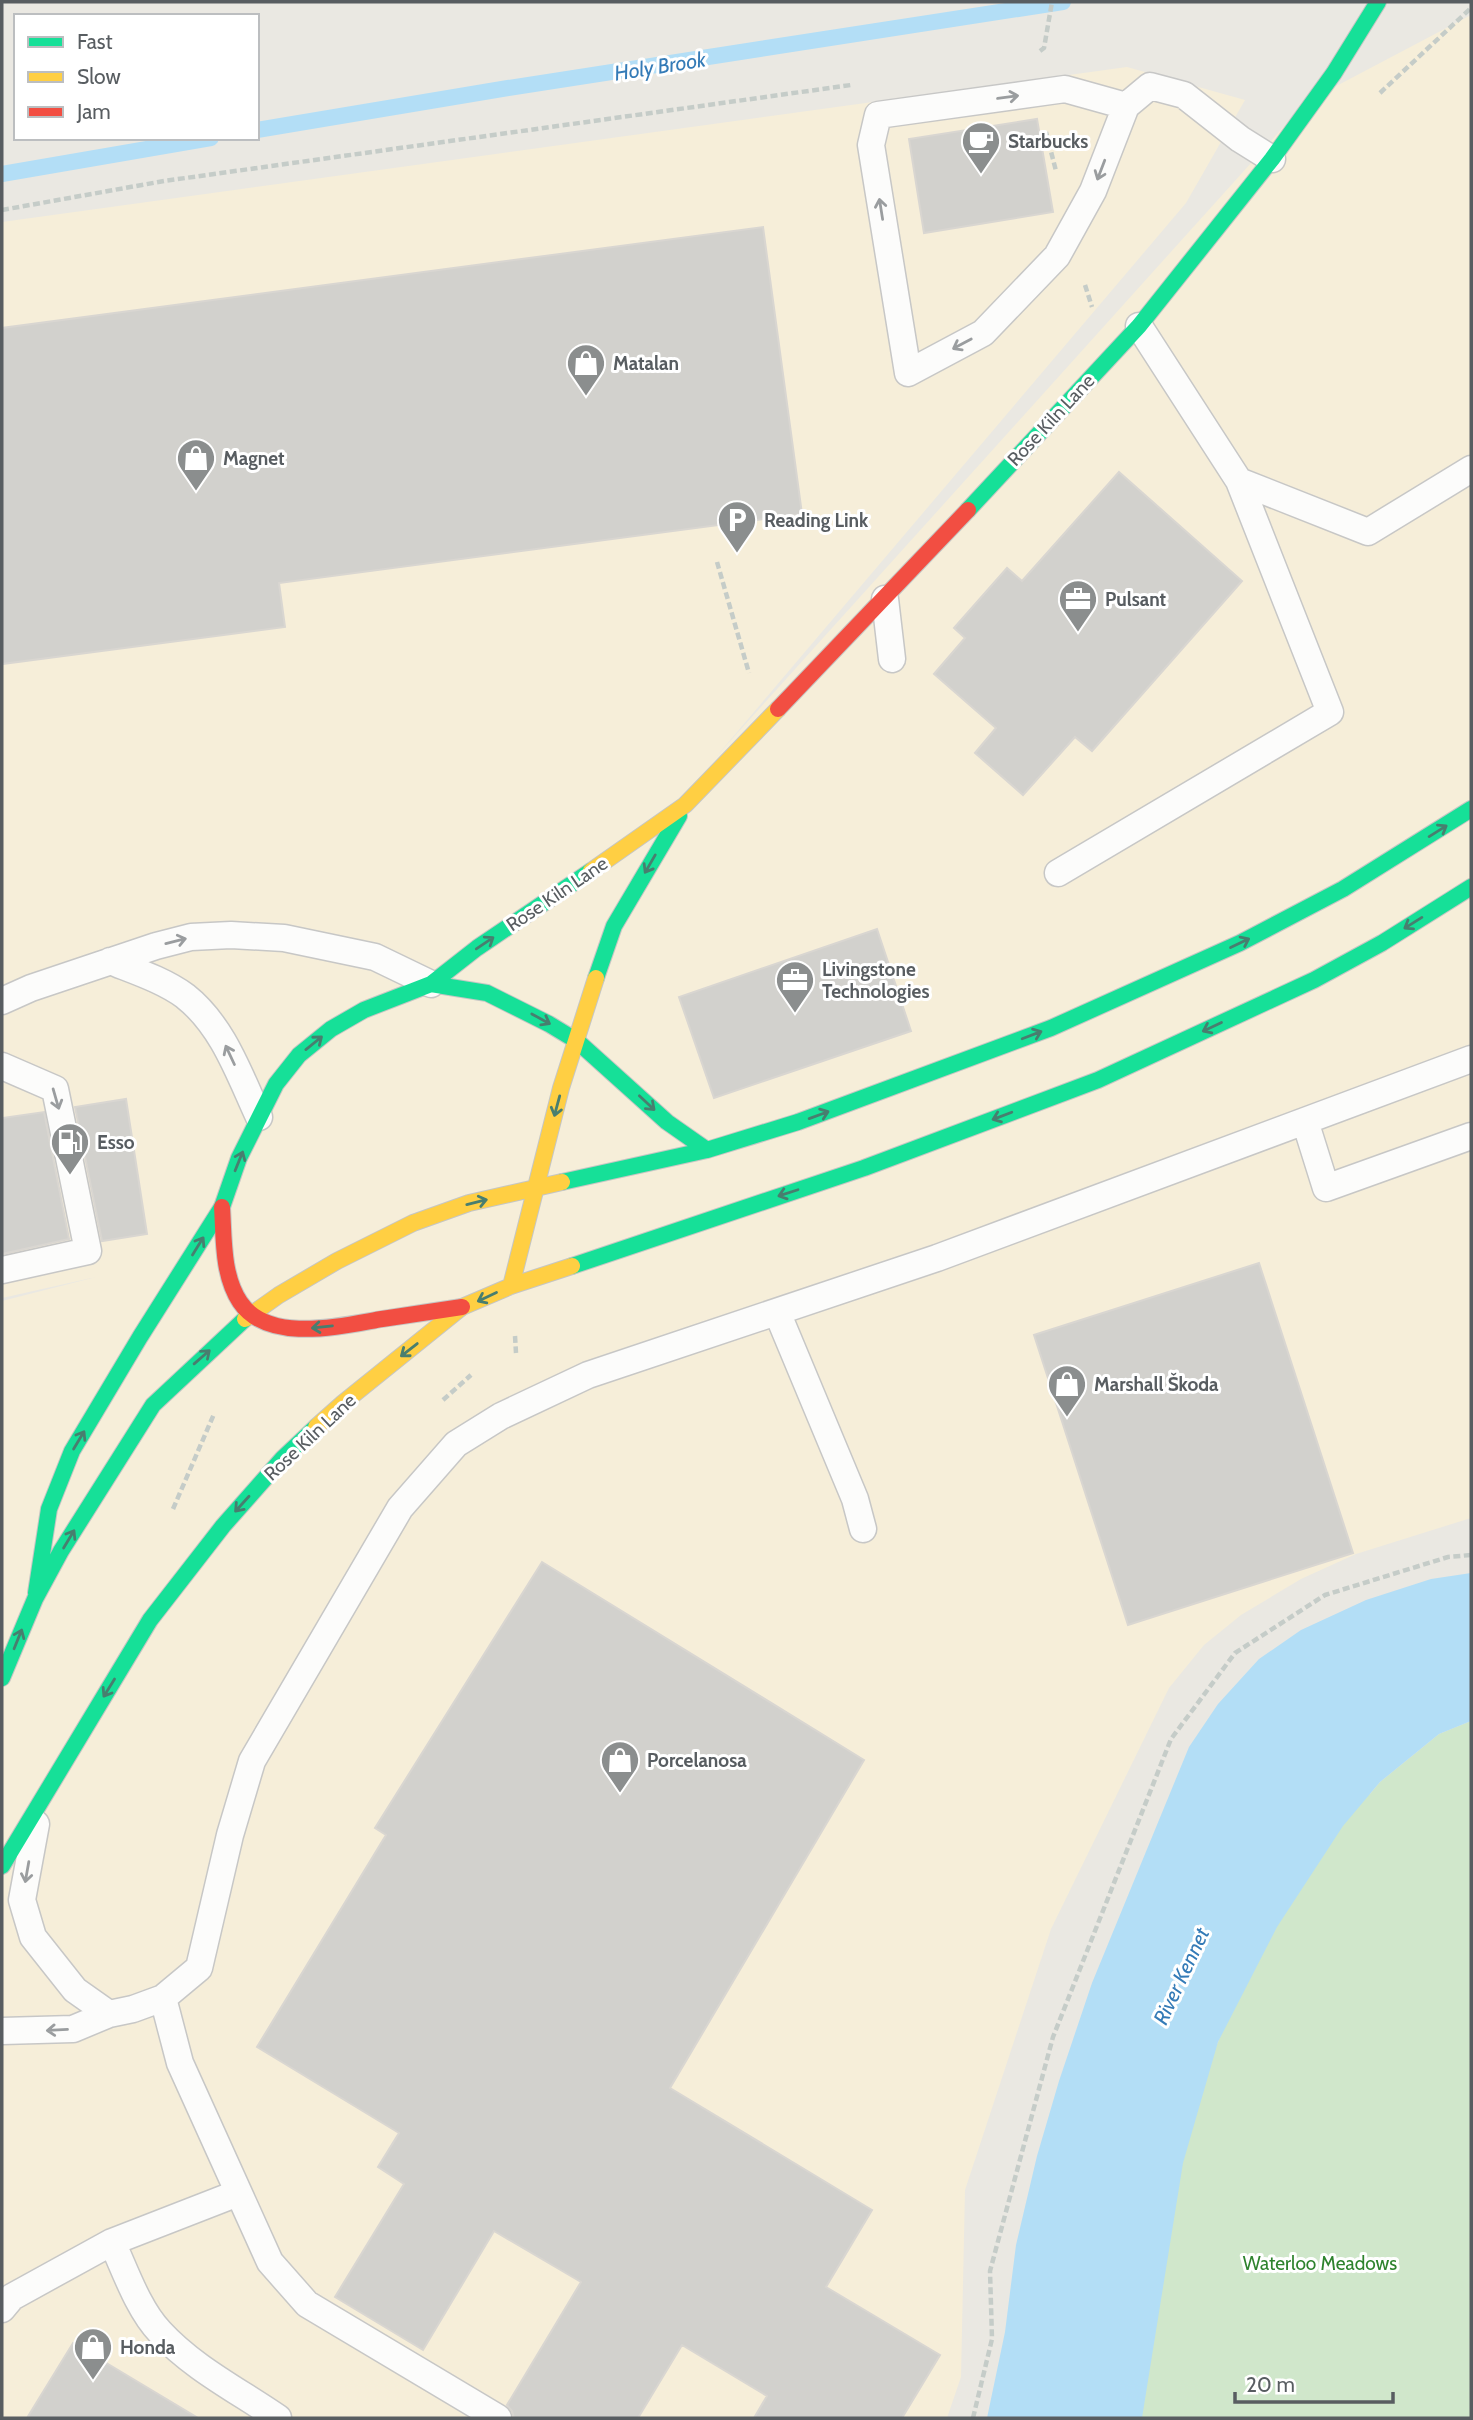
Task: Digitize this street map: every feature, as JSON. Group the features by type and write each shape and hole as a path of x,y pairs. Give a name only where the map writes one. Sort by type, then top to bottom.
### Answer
{"main road":[{"name":"Rose Kiln Lane","path":"2,1678 35,1599 49,1510 72,1451 222,1207 239,1158 259,1117 276,1084 299,1055 331,1030 364,1010 431,984 477,948 685,805 885,599 1139,326 1272,159 1334,73 1378,2"},
{"name":"Rose Kiln Lane","path":"511,1286 561,1088 604,953 614,926 685,805"},
{"path":"35,1599 153,1405 250,1314 337,1261 413,1223 469,1203 707,1150 798,1122 1051,1028 1240,943 1343,889 1471,809"},
{"path":"250,1314 271,1324 315,1329 463,1307 511,1286 864,1168 1098,1080 1314,980 1382,943 1471,887"},
{"name":"Rose Kiln Lane","path":"431,984 487,993 513,1004 577,1041 667,1122 707,1150"},
{"name":"Rose Kiln Lane","path":"222,1207 231,1283 241,1304 250,1314"},
{"name":"Rose Kiln Lane","path":"2,1866 150,1620 223,1526 283,1458 343,1403 463,1307"}],"lane":[{"path":"1126,106 1065,89 878,116 871,145 908,373 983,333 1057,256 1093,191 1126,106 1150,86 1184,95 1240,139 1272,159"},
{"path":"1058,873 1330,712 1239,481 1139,326"},
{"path":"1239,481 1368,532 1471,469"},
{"path":"885,599 892,659"},
{"name":"Rose Kiln Lane","path":"2,1001 31,988 110,961 191,937 231,935 284,939 375,957 431,984"},
{"path":"110,961 159,981 185,996 209,1021 225,1044 259,1117"},
{"path":"2,2031 73,2029 109,2014 163,1998 199,1968 230,1835 252,1762 400,1508 456,1444 501,1416 588,1376 937,1258 1471,1059"},
{"path":"2,1066 55,1089 88,1251 2,1270"},
{"path":"1305,1121 1326,1188 1471,1136"},
{"path":"777,1312 855,1499 863,1529"},
{"path":"39,1805 22,1900 33,1937 75,1990 109,2014"},
{"path":"163,1998 180,2063 270,2262 307,2304 498,2418"},
{"path":"2,2309 12,2297 112,2242 238,2193"},
{"path":"112,2242 136,2295 159,2332 197,2364 278,2418"}],"path":[{"path":"1036,54 1044,47 1052,2"},
{"path":"1379,93 1471,8"},
{"path":"2,210 164,181 863,83"},
{"path":"717,562 750,677"},
{"path":"171,1515 216,1410"},
{"path":"973,2418 992,2340 990,2271 1053,2037 1171,1739 1235,1653 1325,1595 1448,1557 1471,1555"}],"shaded area":[{"path":"1471,15 1471,1518 1356,1554 1301,1579 1241,1615 1204,1645 1169,1688 1051,1929 965,2190 961,2377 947,2418 2,2418 2,1301 96,1277 2,1298 2,222 1127,67 1245,100 1186,203 715,758 1306,102"}],"green space":[{"name":"Waterloo Meadows","path":"1471,1721 1471,2418 1129,2418 1171,2154 1255,1954 1361,1780 1370,1794 1380,1782 1439,1734"}],"water":[{"name":"River Kennet","path":"1471,1573 1471,1721 1439,1734 1380,1782 1343,1826 1277,1927 1218,2042 1183,2163 1142,2418 987,2418 1005,2332 1016,2245 1037,2156 1059,2081 1092,1983 1189,1747 1218,1704 1259,1659 1301,1630 1366,1600 1431,1579"}],"building":[{"name":"Starbucks","path":"1037,119 1053,212 924,233 909,139"},
{"path":"763,227 802,514 279,583 285,627 2,664 2,328"},
{"name":"Pulsant","path":"1119,472 1242,581 1092,751 1075,737 1023,795 975,753 996,728 934,674 965,638 954,628 1007,568 1022,581"},
{"name":"Livingstone Technologies","path":"877,929 911,1031 714,1098 679,997"},
{"path":"126,1099 147,1234 102,1241 75,1107"},
{"path":"44,1112 69,1239 2,1254 2,1118"},
{"path":"1259,1263 1353,1553 1128,1625 1034,1335"},
{"path":"542,1562 864,1760 670,2088 872,2210 826,2287 940,2355 902,2418 754,2418 767,2396 682,2345 638,2418 514,2418 507,2405 581,2282 494,2231 423,2350 335,2297 404,2184 378,2167 399,2133 257,2047 386,1835 375,1828"},
{"name":"Honda","path":"73,2343 198,2418 27,2418"}],"waterway":[{"name":"Holy Brook","path":"259,130 508,88 1063,2"},
{"name":"Holy Brook","path":"2,174 199,140"}],"traffic: fast":[{"path":"968,510 1139,326 1272,159 1334,73 1378,2"},
{"path":"562,1182 707,1150 798,1122 1051,1028 1240,943 1343,889 1471,809"},
{"path":"596,978 614,926 679,816"},
{"path":"36,1593 49,1509 72,1451 222,1207 239,1158 276,1084 299,1055 331,1029 364,1010 431,984 477,948 591,871"},
{"path":"572,1266 864,1168 1098,1080 1314,980 1382,943 1471,887"},
{"path":"431,984 487,993 549,1024 577,1041 667,1122 707,1150"},
{"path":"2,1678 35,1599 61,1551 153,1405 245,1319"},
{"path":"2,1866 150,1620 223,1526 283,1458 316,1427"}],"traffic: slow":[{"path":"591,871 685,805 778,709"},
{"path":"511,1286 561,1088 596,978"},
{"path":"245,1319 279,1295 337,1261 413,1223 469,1203 562,1182"},
{"path":"316,1427 462,1307 511,1286 572,1266"}],"traffic: jam":[{"path":"778,709 968,510"},
{"path":"222,1207 225,1256 234,1291 252,1315 268,1323 286,1328 326,1328 462,1307"}],"place":[{"name":"Starbucks","path":"981,175"},
{"name":"Matalan","path":"586,397"},
{"name":"Magnet","path":"196,492"},
{"name":"Reading Link","path":"737,554"},
{"name":"Pulsant","path":"1078,633"},
{"name":"Livingstone Technologies","path":"795,1014"},
{"name":"Esso","path":"70,1176"},
{"name":"Marshall Škoda","path":"1067,1418"},
{"name":"Porcelanosa","path":"620,1794"},
{"name":"Honda","path":"93,2381"}]}
